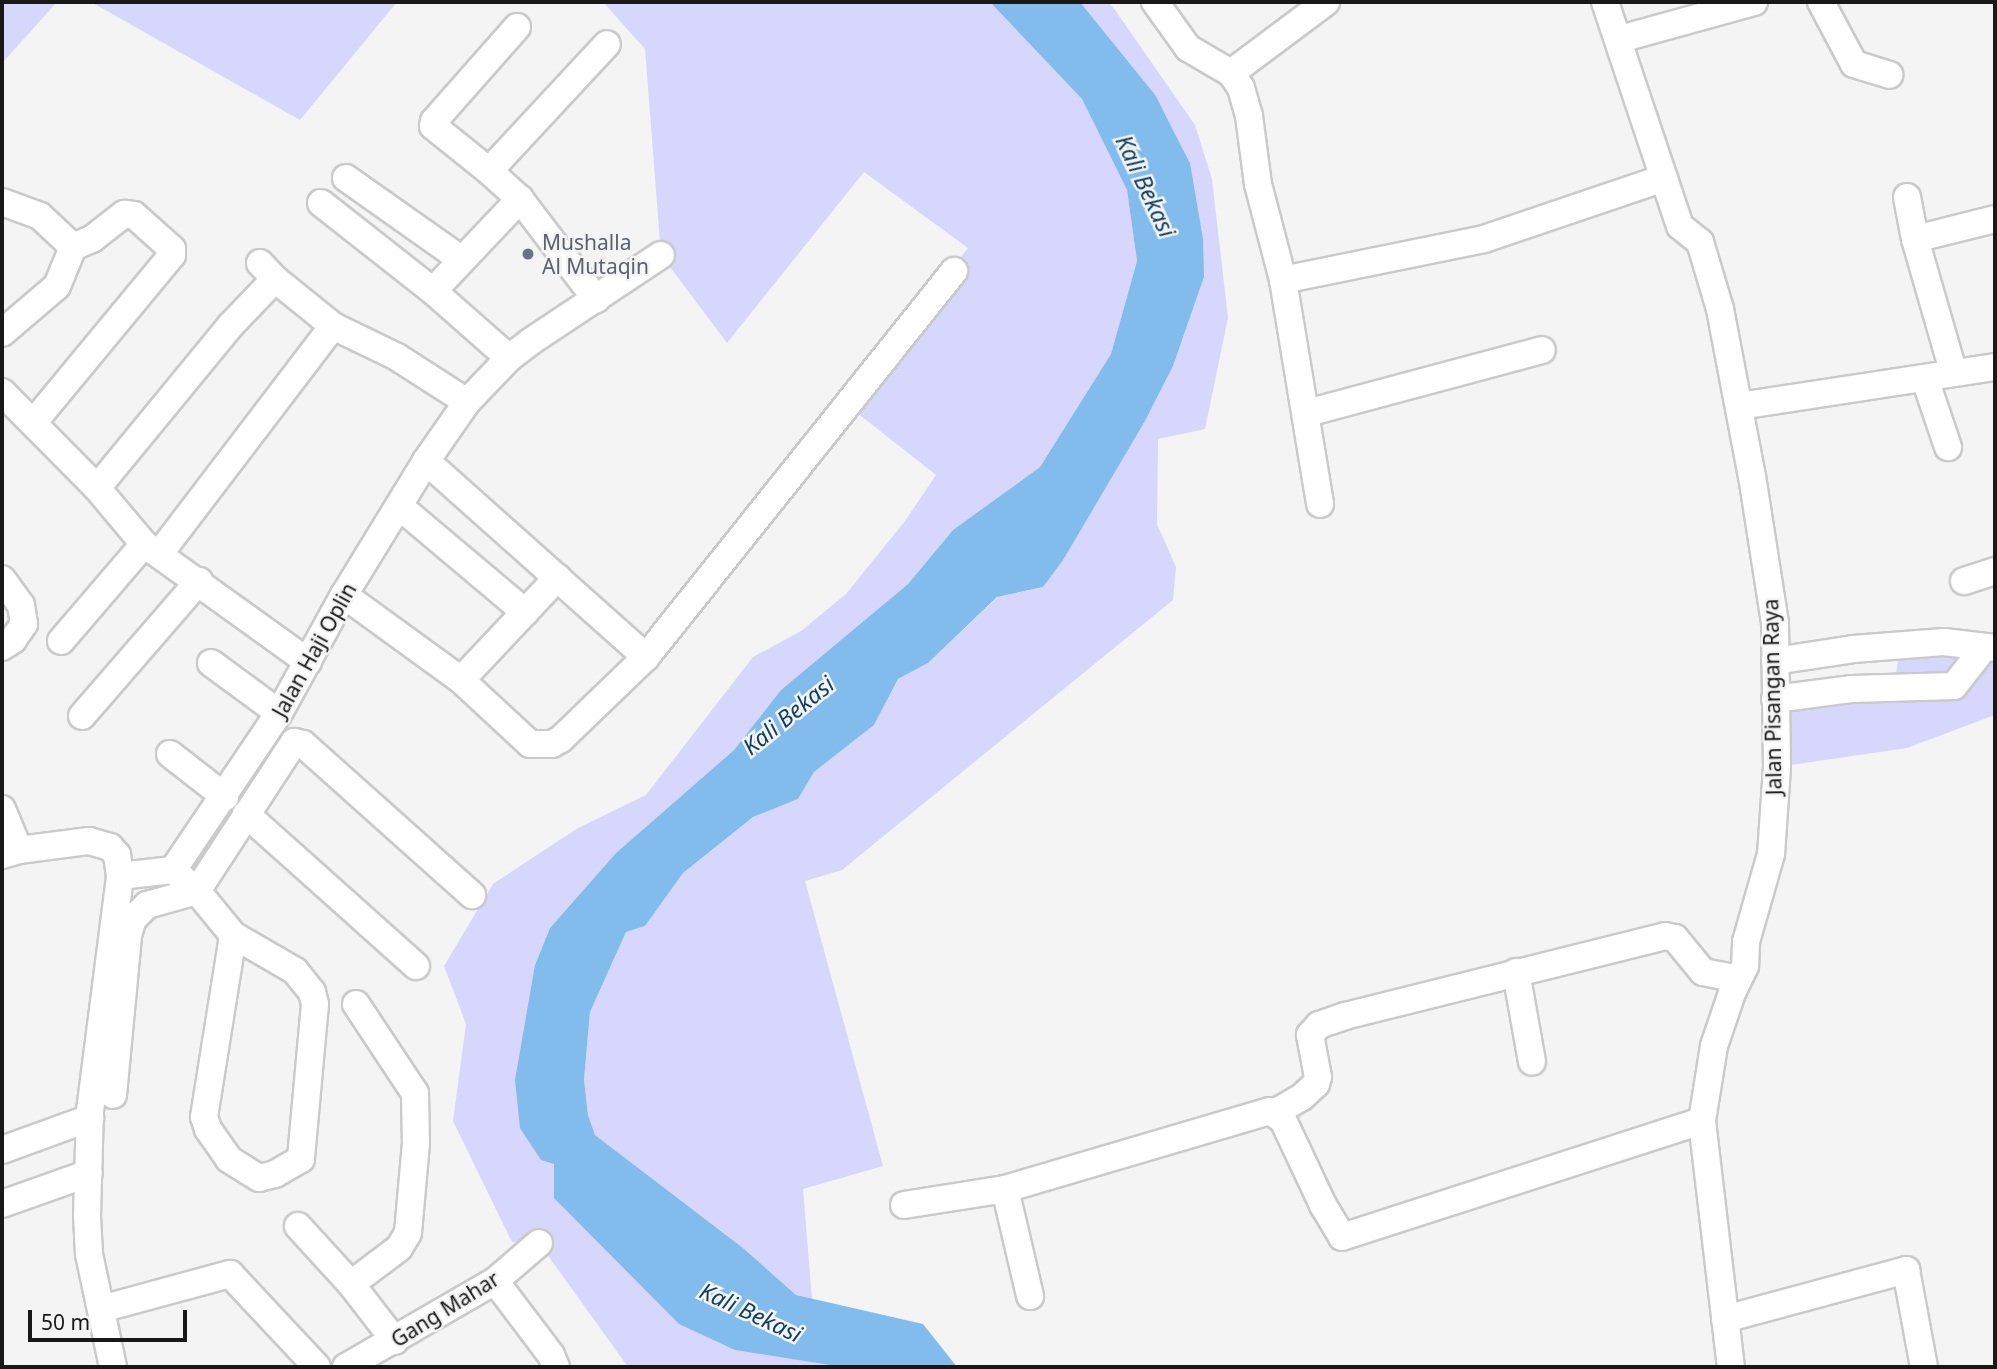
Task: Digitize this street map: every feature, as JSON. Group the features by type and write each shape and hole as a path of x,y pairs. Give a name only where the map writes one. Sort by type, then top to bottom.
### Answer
{"street":[{"path":"1155,2 1188,48 1231,73 1241,88 1249,116 1258,184 1283,280 1320,503"},
{"path":"1231,73 1326,2"},
{"name":"Jalan Pisangan Raya","path":"1605,2 1620,39 1681,226 1700,242 1720,309 1740,405 1771,598 1777,766 1771,854 1746,942 1745,966 1714,1046 1704,1093 1702,1122 1731,1367"},
{"path":"1620,39 1754,2"},
{"path":"1821,2 1854,64 1889,75"},
{"path":"517,27 433,123 434,128 489,171 520,200 596,299"},
{"path":"489,171 607,44"},
{"path":"346,178 461,259"},
{"path":"1283,280 1485,239 1664,178"},
{"path":"1907,197 1915,239 1953,371"},
{"path":"433,291 520,200"},
{"path":"2,202 40,216 73,247"},
{"path":"321,203 433,291 509,358"},
{"path":"2,333 57,286 73,247 92,239 129,213 173,252 33,423"},
{"path":"1915,239 1995,219"},
{"name":"Jalan Haji Oplin","path":"173,870 225,797 279,713 344,595 426,461 467,402 509,358 661,255"},
{"path":"97,488 230,326 267,271 333,326 397,357 467,402"},
{"path":"344,595 461,680 530,744 544,745 562,739 646,657 954,271"},
{"path":"61,641 152,548 333,326"},
{"path":"1307,413 1542,350"},
{"path":"1740,405 1925,379 1953,371 1995,367"},
{"path":"1925,379 1948,447"},
{"path":"2,392 152,548 308,662"},
{"path":"426,461 646,657"},
{"path":"399,506 525,612"},
{"path":"1964,581 1995,571"},
{"path":"461,680 558,578"},
{"path":"2,579 21,605 24,624 13,640 2,647"},
{"path":"82,716 199,582"},
{"path":"1775,661 1853,649 1944,642 1989,649"},
{"path":"1895,688 1900,646"},
{"path":"1775,710 1852,689 1954,686 1989,649"},
{"path":"211,663 279,713"},
{"path":"113,1095 128,936 133,919 147,905 197,891 291,746 298,742 472,895"},
{"path":"170,754 225,797"},
{"path":"2,809 11,852 89,841 103,844 117,855 120,876 90,1118 87,1216 89,1254 113,1367"},
{"path":"246,814 416,966"},
{"path":"120,876 173,870 197,891 233,935 295,971 312,992 315,1004 301,1159 275,1174 259,1178 229,1159 208,1129 204,1117 233,935"},
{"path":"904,1205 1005,1189 1265,1112 1276,1112 1302,1097 1315,1084 1318,1077 1309,1041 1319,1025 1516,972 1670,936 1703,972 1738,979"},
{"path":"1516,972 1532,1062"},
{"path":"351,1284 405,1241 416,1143 414,1090 356,1004"},
{"path":"1276,1112 1283,1120 1323,1205 1342,1237 1702,1122"},
{"path":"2,1150 90,1118"},
{"path":"2,1204 89,1174"},
{"path":"1005,1189 1030,1296"},
{"path":"298,1226 351,1284 395,1341"},
{"name":"Gang Mahar","path":"346,1367 395,1341 495,1280 539,1243"},
{"path":"1725,1319 1906,1270 1924,1367"},
{"path":"101,1310 230,1274 317,1367"},
{"path":"495,1280 551,1355 556,1367"}],"shaded area":[{"path":"2,2 57,2 4,61 2,61"},
{"path":"91,2 397,2 300,120"},
{"path":"603,2 990,2 1082,99 1127,190 1137,261 1111,354 1040,467 953,530 908,584 781,690 734,750 616,853 550,928 535,965 554,1164 623,1265 679,1324 843,1367 628,1367 539,1243 512,1242 453,1121 466,1024 444,966 493,884 578,828 646,795 753,657 801,631 846,594 905,521 936,475 847,405 968,248 864,172 727,343 661,255 645,49"},
{"path":"1080,2 1108,2 1115,10 1195,125 1212,179 1228,318 1205,429 1158,439 1157,524 1176,567 1173,600 842,870 805,881 883,1166 803,1189 812,1299 796,1295 743,1248 595,1135 588,1115 584,1080 590,1012 626,932 645,926 683,873 753,817 798,799 814,772 874,725 898,679 928,663 998,597 1043,587 1145,421 1173,366 1204,277 1190,163 1156,96"},
{"path":"1900,646 1995,648 1995,715 1907,748 1777,767 1774,709 1894,688"}],"water":[{"name":"Kali Bekasi","path":"990,2 1080,2 1156,96 1190,163 1203,239 1204,277 1173,366 1145,421 1063,560 1043,587 997,597 928,663 898,679 874,725 814,772 798,799 753,817 683,873 645,926 626,932 590,1012 584,1080 588,1115 595,1135 743,1248 796,1295 923,1324 957,1367 843,1367 735,1350 679,1324 554,1198 554,1164 541,1160 520,1128 515,1080 535,965 550,928 616,853 734,750 781,690 908,584 953,530 1040,467 1111,354 1137,261 1127,190 1082,99"}],"place":[{"name":"Mushalla Al Mutaqin","path":"528,254"}]}
